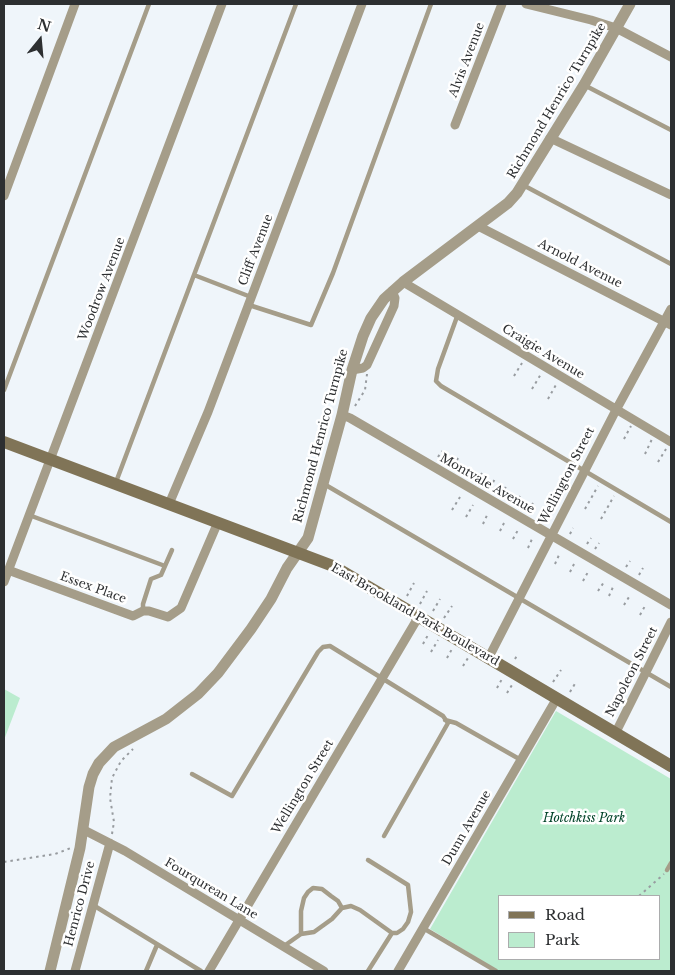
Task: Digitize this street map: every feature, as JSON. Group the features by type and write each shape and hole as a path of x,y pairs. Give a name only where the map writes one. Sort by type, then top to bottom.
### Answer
{"main road":[{"name":"East Brookland Park Boulevard","path":"4,442 333,566 419,610 488,657 671,766"}],"street":[{"path":"4,196 75,4"},
{"name":"Woodrow Avenue","path":"4,582 222,4"},
{"name":"Cliff Avenue","path":"169,504 208,412 362,4"},
{"name":"Alvis Avenue","path":"455,125 502,4"},
{"path":"526,4 616,28 671,58"},
{"name":"Richmond Henrico Turnpike","path":"50,971 84,830 91,779 103,757 124,740 176,712 198,694 218,673 251,629 308,538 324,484 352,370 366,328 378,308 392,291 403,282 513,198 584,85 630,4"},
{"path":"550,138 671,195"},
{"name":"Arnold Avenue","path":"478,226 668,323"},
{"name":"Craigie Avenue","path":"403,282 616,410 669,445"},
{"path":"352,370 363,368 367,365 394,306 395,298 392,291"},
{"name":"Wellington Street","path":"488,657 616,410 668,323 671,309"},
{"name":"Montvale Avenue","path":"342,415 671,605"},
{"name":"Essex Place","path":"8,570 132,616 149,611 168,617 181,608 218,522"},
{"name":"Wellington Street","path":"209,971 382,679 419,610"},
{"name":"Napoleon Street","path":"616,732 671,622"},
{"name":"Dunn Avenue","path":"398,971 557,698"},
{"name":"Fourqurean Lane","path":"84,830 125,851 324,971"},
{"name":"Henrico Drive","path":"75,971 110,843"}],"lane":[{"path":"4,390 148,4"},
{"path":"116,483 296,4"},
{"path":"194,275 250,301 311,325 333,273 431,4"},
{"path":"584,85 671,130"},
{"path":"523,184 671,264"},
{"path":"458,314 444,350 436,380 442,386 671,522"},
{"path":"324,484 671,687"},
{"path":"29,515 165,566"},
{"path":"143,612 143,604 151,579 161,575 172,550"},
{"path":"192,774 232,796 318,652 324,647 330,646 443,716 448,723 384,836"},
{"path":"445,720 456,723 521,760"},
{"path":"283,947 301,934 314,932 332,919 342,908 351,906 360,910 392,933 397,933 402,929 408,922 411,912 408,885 368,860"},
{"path":"667,870 671,863"},
{"path":"301,934 301,911 304,898 314,888 322,889 338,901 342,908"},
{"path":"93,905 201,971"},
{"path":"423,928 496,971"},
{"path":"368,971 392,933"},
{"path":"146,971 157,945"}],"path":[{"path":"514,376 522,363"},
{"path":"354,408 361,398 366,385 367,365"},
{"path":"532,389 540,374"},
{"path":"548,399 557,383"},
{"path":"624,439 630,426"},
{"path":"645,454 652,439"},
{"path":"658,462 669,445"},
{"path":"438,457 442,451"},
{"path":"454,466 458,458"},
{"path":"478,480 482,473"},
{"path":"490,488 496,477"},
{"path":"502,495 507,484"},
{"path":"585,508 599,484"},
{"path":"601,519 615,494"},
{"path":"516,503 520,496"},
{"path":"452,510 460,497"},
{"path":"528,510 533,504"},
{"path":"466,517 473,505"},
{"path":"540,518 545,510"},
{"path":"483,524 488,513"},
{"path":"500,532 504,523"},
{"path":"570,534 573,528"},
{"path":"513,539 518,530"},
{"path":"587,544 591,538"},
{"path":"528,548 532,539"},
{"path":"595,549 599,543"},
{"path":"555,564 560,555"},
{"path":"626,568 630,561"},
{"path":"570,572 574,564"},
{"path":"639,575 643,568"},
{"path":"583,581 588,572"},
{"path":"598,591 604,582"},
{"path":"407,596 414,583"},
{"path":"608,596 613,587"},
{"path":"419,610 427,591"},
{"path":"624,605 629,597"},
{"path":"433,611 440,599"},
{"path":"444,618 452,606"},
{"path":"640,615 645,606"},
{"path":"423,644 428,635"},
{"path":"431,652 438,640"},
{"path":"447,658 452,649"},
{"path":"515,659 518,654"},
{"path":"463,666 468,658"},
{"path":"553,682 561,670"},
{"path":"497,688 502,679"},
{"path":"570,692 576,682"},
{"path":"506,693 512,685"},
{"path":"4,862 31,856 45,856 71,848 80,848"},
{"path":"640,895 667,870"}],"green space":[{"path":"4,689 20,698 4,740"},
{"name":"Hotchkiss Park","path":"556,711 671,779 671,971 499,971 430,929"}]}
